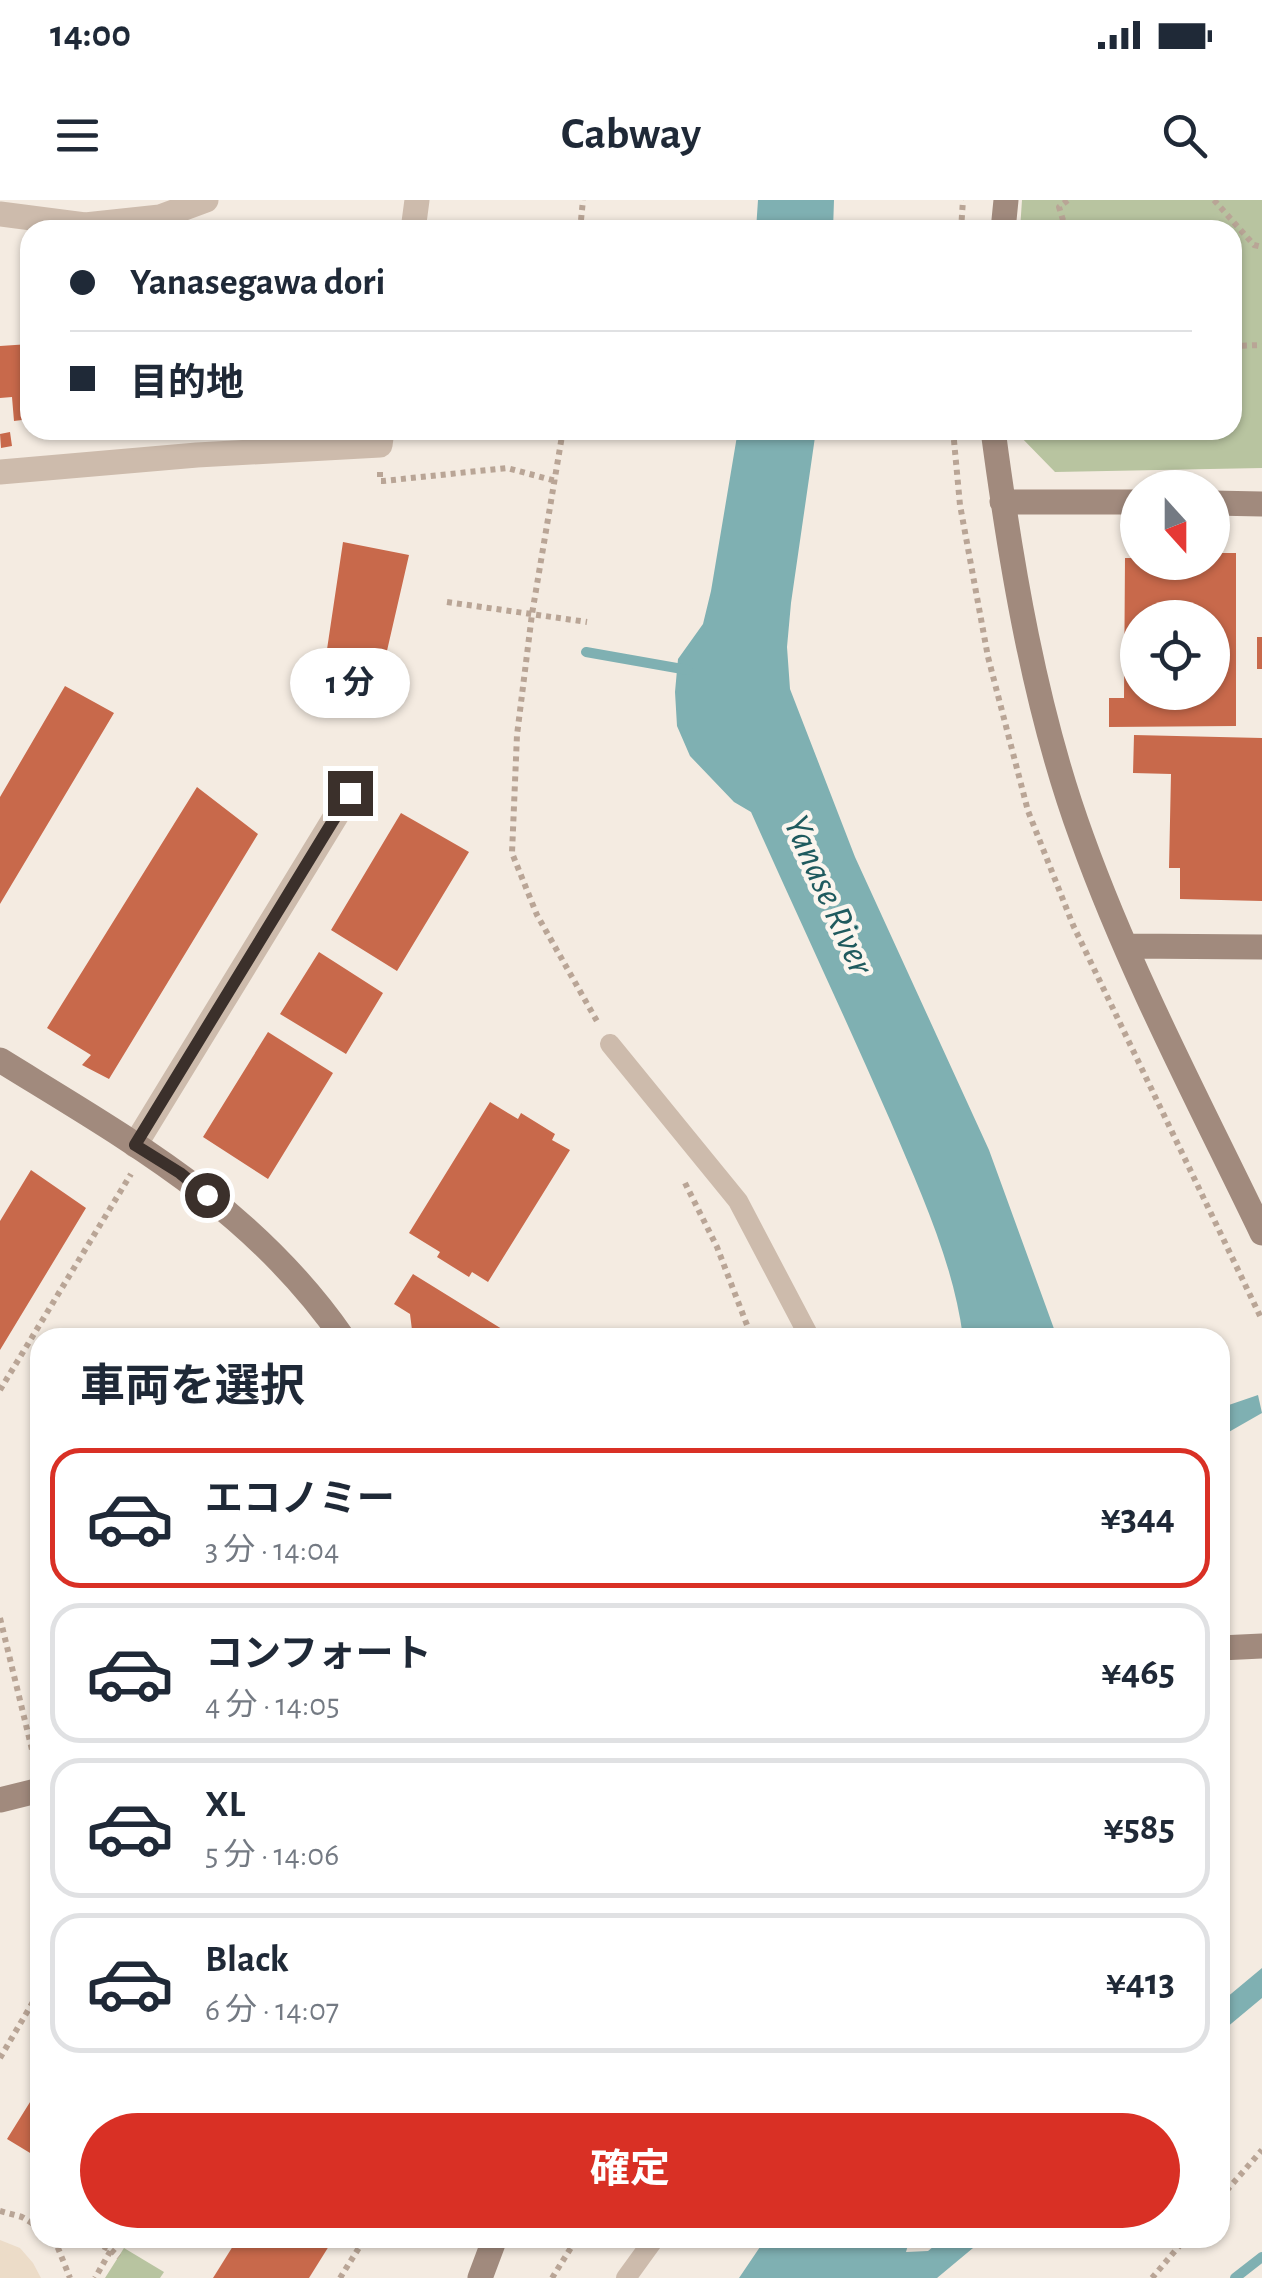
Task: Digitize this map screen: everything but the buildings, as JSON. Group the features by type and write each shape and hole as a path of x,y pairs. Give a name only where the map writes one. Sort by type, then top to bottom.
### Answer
{"street":[{"path":"132,220 160,217 206,200"},
{"path":"0,214 46,220"},
{"path":"0,472 350,440"},
{"path":"993,440 1002,502 1056,753 1082,839 1127,946 1262,1233"},
{"path":"1002,502 1120,502"},
{"path":"1230,503 1262,504"},
{"path":"135,1145 350,793"},
{"path":"1127,946 1262,948"},
{"path":"0,1060 180,1173 260,1238 337,1328"},
{"path":"1230,1648 1262,1646"},
{"path":"0,1800 30,1783"},
{"path":"480,2278 491,2248"}],"lane":[{"path":"610,1044 738,1201 805,1328"},
{"path":"624,2278 635,2248"},
{"path":"624,2278 648,2248"}],"path":[{"path":"1057,204 1068,200"},
{"path":"1214,200 1232,220"},
{"path":"1242,232 1262,248"},
{"path":"381,440 380,481 507,468 556,482"},
{"path":"561,440 517,735 512,853 537,914 610,1044"},
{"path":"447,602 587,622"},
{"path":"37,1328 131,1173"},
{"path":"680,1175 717,1247 748,1328"},
{"path":"0,1390 30,1340"},
{"path":"0,1618 30,1744"},
{"path":"0,2058 30,2007"},
{"path":"1230,2187 1262,2150"},
{"path":"0,2211 30,2222"},
{"path":"58,2248 70,2278"},
{"path":"107,2248 119,2257"},
{"path":"340,2278 359,2248"},
{"path":"552,2278 571,2248"},
{"path":"1152,2278 1178,2248"},
{"path":"95,2278 111,2250"}],"green space":[{"path":"1022,200 1262,200 1262,468 1055,472 1024,440 1242,440 1242,220 1021,220"},
{"path":"124,2248 164,2272 160,2278 105,2278"}],"shaded area":[{"path":"0,2240 20,2248 41,2278 0,2278"}],"water":[{"path":"758,200 834,200 833,220 757,220"},
{"name":"Yanase River","path":"736,440 815,440 791,603 787,647 790,689 855,857 989,1150 1054,1328 961,1328 952,1281 924,1200 751,812 734,802 690,756 677,726 678,659 703,624"},
{"path":"1258,1395 1262,1413 1230,1431 1230,1405"},
{"path":"1262,1968 1262,1998 1230,2025 1230,1995"},
{"path":"759,2248 907,2248 906,2252 973,2248 937,2278 739,2278"}],"waterway":[{"path":"586,652 688,670"},
{"path":"1235,2278 1262,2257"}],"route":[{"path":"207,1195 135,1145 350,793"}]}
